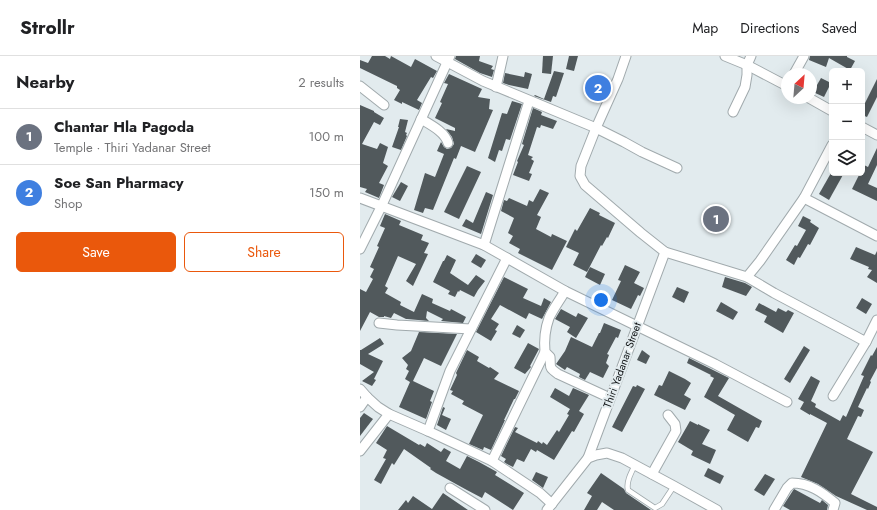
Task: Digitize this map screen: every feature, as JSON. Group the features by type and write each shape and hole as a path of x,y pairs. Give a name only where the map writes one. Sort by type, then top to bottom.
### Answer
{"street":[{"path":"436,56 448,59 483,81 596,128 677,168"},
{"path":"496,87 503,56"},
{"path":"626,56 618,79 581,166 580,176 585,185 641,234 665,252 747,278 866,342"},
{"path":"725,56 747,65 781,83"},
{"path":"733,112 745,87 748,75 747,65 751,56"},
{"path":"797,68 804,56"},
{"path":"360,249 382,205 448,59"},
{"path":"360,86 384,105"},
{"path":"484,244 529,101"},
{"path":"817,103 829,109"},
{"path":"421,119 439,130 447,139 448,143"},
{"path":"865,129 877,135"},
{"path":"747,278 804,198 829,151"},
{"path":"360,198 484,244 565,291 716,364 787,402"},
{"path":"804,198 877,236"},
{"name":"Thiri Yadanar Street","path":"549,507 588,458 665,252"},
{"path":"428,431 450,370 507,258"},
{"path":"492,462 545,352 544,341 549,318 565,291"},
{"path":"833,396 866,342 877,320"},
{"path":"379,323 397,326 471,329"},
{"path":"545,352 550,357 551,370 610,398"},
{"path":"360,389 378,407 389,414 492,462 540,493 549,507"},
{"path":"360,407 367,397"},
{"path":"360,451 389,414"},
{"path":"652,474 676,431 675,424 668,415"},
{"path":"588,458 607,453 622,458 717,510"},
{"path":"774,510 787,488 792,483 808,485 826,495 835,503 833,510"},
{"path":"450,488 485,510"}],"lane":[{"path":"634,465 628,479 628,490 655,508 662,504 674,486"}],"building":[{"path":"372,56 385,56 390,59 391,56 411,67 415,59 437,71 433,78 431,77 417,100 422,103 419,110 394,100 400,90 397,86 360,68 360,60 368,63"},
{"path":"456,56 480,56 479,61 493,66 491,69 494,70 492,77 480,73 455,59"},
{"path":"543,56 553,56 551,74 542,73"},
{"path":"569,56 578,56 574,71 566,69"},
{"path":"810,56 847,56 855,61 851,68 846,68 829,58 826,67 809,60"},
{"path":"554,71 564,73 556,97 553,96 551,102 534,96 535,95 544,99"},
{"path":"525,72 532,74 528,89 503,83 505,73 524,77"},
{"path":"449,74 482,89 478,97 490,99 489,109 493,110 475,152 461,146 456,159 454,158 433,210 425,208 423,213 414,210 425,173 435,177 444,154 437,151 441,142 447,149 451,148 454,144 452,137 446,129 455,131 455,128 435,118 442,103 440,102 448,84 444,83"},
{"path":"821,78 829,82 829,87 824,97 817,94 817,85"},
{"path":"877,79 877,97 867,117 865,116 865,103"},
{"path":"512,101 522,104 510,140 506,139 502,151 499,150 495,162 488,158 502,113 507,114"},
{"path":"360,105 374,111 384,118 380,125 374,122 362,144 377,149 380,143 388,147 383,163 388,166 379,183 384,185 379,198 365,192 367,189 360,187"},
{"path":"533,108 542,112 541,115 557,121 553,129 541,125 540,128 537,127 528,155 533,157 531,159 534,161 529,173 532,174 529,181 513,175 524,145 522,144"},
{"path":"400,119 408,120 405,132 407,133 407,136 401,150 392,147 399,127"},
{"path":"877,148 877,165 868,184 877,188 877,201 852,189 858,176 865,176 865,166 868,167"},
{"path":"467,166 481,172 459,219 444,212"},
{"path":"829,176 842,176 829,200 819,194"},
{"path":"401,182 408,186 400,201 392,197"},
{"path":"540,189 549,193 537,215 541,217 536,229 551,237 552,234 567,241 552,270 518,253 520,249 509,243 513,236 508,233 514,218 501,211 504,200 507,201 509,198 527,206 529,200 533,202"},
{"path":"486,192 493,195 481,234 462,226 466,219 473,223"},
{"path":"590,208 600,213 599,215 615,223 608,238 607,237 602,246 601,245 587,272 573,265 579,253 566,247 575,229 577,231"},
{"path":"385,214 401,221 399,225 423,235 421,240 429,243 424,253 428,254 413,286 406,281 416,264 398,256 385,286 388,288 385,293 401,302 400,305 414,312 422,294 433,299 432,303 450,311 451,309 466,317 463,323 441,321 443,319 427,311 426,318 429,321 406,319 394,313 391,318 384,316 379,317 370,312 360,331 360,289 366,292 373,279 370,277 374,269 370,267 379,247 377,246 385,228 380,226"},
{"path":"803,216 811,220 810,222 819,228 810,245 808,244 794,265 786,260 795,245 797,246 806,230 798,226"},
{"path":"856,247 875,255 877,251 877,283 867,277 872,270 868,269 869,267 850,259"},
{"path":"476,254 486,260 481,268 471,262"},
{"path":"447,255 456,260 450,273 468,285 476,275 485,281 474,297 460,290 455,297 448,294 450,291 433,282"},
{"path":"625,265 640,272 634,283 644,288 640,296 638,295 631,309 612,300 621,281 618,280"},
{"path":"590,267 605,274 600,285 585,277"},
{"path":"504,277 528,289 523,298 541,306 544,298 551,302 542,319 529,313 526,319 500,305 491,319 499,324 491,341 476,332"},
{"path":"725,277 745,283 752,287 746,296 722,287"},
{"path":"677,287 689,292 684,303 672,297"},
{"path":"862,298 872,304 866,314 856,308"},
{"path":"721,302 738,312 733,320 716,311"},
{"path":"759,303 776,312 778,308 786,312 788,310 794,313 783,333 764,322 767,316 755,310"},
{"path":"561,309 576,317 578,313 588,318 576,338 567,332 570,327 555,319"},
{"path":"604,323 621,330 618,338 616,337 607,354 609,355 606,363 609,366 603,378 590,372 585,380 579,377 580,374 567,367 565,370 556,364 565,351 571,337 592,347"},
{"path":"517,325 525,330 520,338 512,334"},
{"path":"419,332 457,334 441,366 424,358 413,381 434,391 426,419 399,407 410,382 405,379 409,371 406,369 408,365 402,358 411,351"},
{"path":"380,338 384,344 368,354 383,361 374,379 376,380 372,386 362,381 374,372 360,364 360,350"},
{"path":"528,343 539,349 530,366 531,367 525,374 514,368"},
{"path":"804,346 810,350 790,383 784,379"},
{"path":"877,347 877,368 858,407 864,410 861,417 858,416 847,439 873,452 851,494 877,507 877,510 867,510 836,496 818,484 801,477 827,423 800,409 804,402 798,399 811,376 820,381 811,401 816,404 815,407 840,421 843,415 846,417 864,376 861,375 871,355 872,356"},
{"path":"467,350 479,357 477,361 499,373 494,379 519,391 491,450 484,447 483,450 469,444 483,415 462,404 464,401 451,394 453,391 450,390"},
{"path":"642,350 650,356 646,364 637,360"},
{"path":"689,358 729,378 718,396 762,421 759,428 756,427 748,442 727,430 735,415 704,397 714,378 687,363"},
{"path":"669,371 691,383 684,395 691,399 685,410 654,395 659,385 662,386"},
{"path":"637,385 645,389 622,432 612,427 633,386 636,387"},
{"path":"555,388 569,396 573,388 589,395 579,411 584,414 574,432 572,431 554,460 537,450 536,452 531,449 524,462 517,459 513,467 507,464 504,462 506,459 501,456 515,427 518,428 515,432 537,443 538,441 542,444 543,442 547,445 557,430 559,432 569,415 567,414 570,409 550,397"},
{"path":"443,407 445,408 442,415 451,419 446,430 437,425"},
{"path":"364,413 373,419 360,436 360,418"},
{"path":"690,421 710,430 702,444 716,450 710,464 691,455 693,451 678,442"},
{"path":"387,426 419,445 420,444 425,447 427,443 441,452 444,448 451,452 446,461 460,469 467,456 497,472 495,475 524,493 513,510 485,492 482,498 436,473 404,449 394,465 392,463 381,484 374,480 386,459 383,458 387,450 376,443"},
{"path":"708,468 724,476 720,484 704,476"},
{"path":"536,472 548,477 543,488 532,480"},
{"path":"601,473 624,489 626,493 651,510 614,510 602,502 597,510 584,510 592,496 587,493"},
{"path":"765,474 775,479 764,496 754,490"},
{"path":"794,489 820,503 822,500 828,505 827,510 790,510 783,506"},
{"path":"443,493 468,510 398,510 406,500 408,503 413,496 432,509"}],"place":[{"name":"Soe San Pharmacy","path":"598,88"},
{"name":"Chantar Hla Pagoda","path":"716,219"}]}
